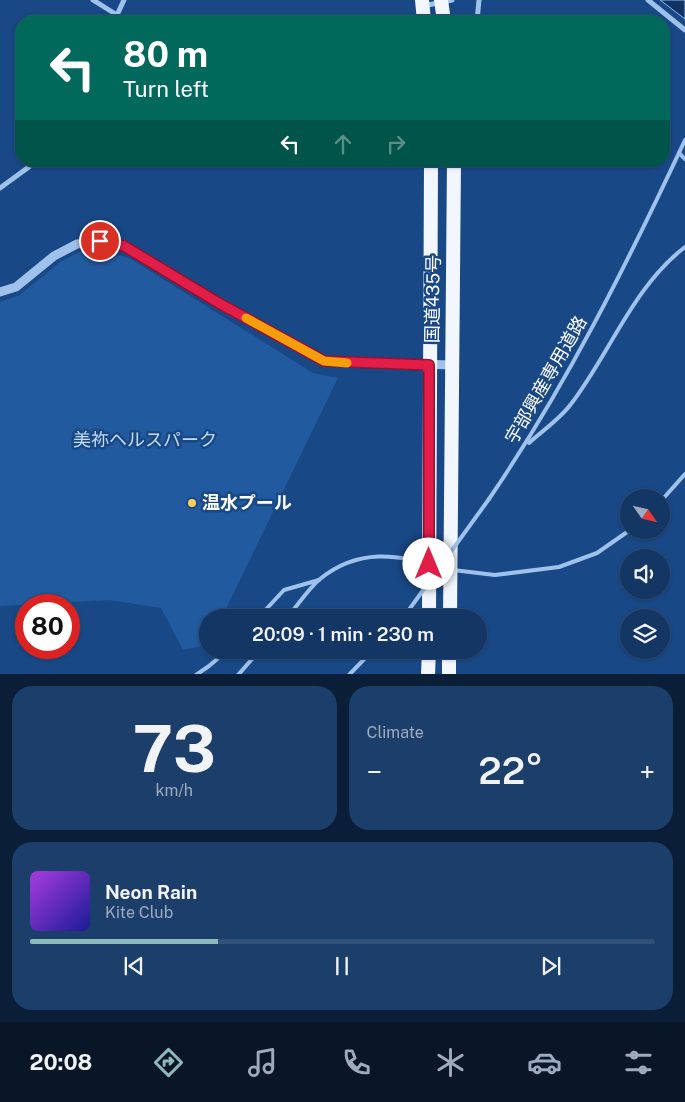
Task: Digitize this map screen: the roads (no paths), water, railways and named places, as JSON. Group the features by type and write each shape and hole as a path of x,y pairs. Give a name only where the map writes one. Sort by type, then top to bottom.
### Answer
{"highway":[{"path":"444,15 445,1"},
{"name":"国道435号","path":"429,609 431,167"},
{"name":"国道435号","path":"450,609 454,167"},
{"path":"428,674 429,659"},
{"path":"449,659 449,674"}],"street":[{"path":"93,0 118,15 124,0"},
{"path":"478,15 480,0"},
{"path":"648,0 666,15"},
{"path":"422,3 445,1"},
{"path":"670,18 685,30"},
{"path":"0,188 29,167"},
{"path":"0,292 16,287 54,256 77,244 100,241 124,246 217,302 324,361 451,365"}],"lane":[{"name":"宇部興産専用道路","path":"409,609 489,499 524,447 590,333 685,140"},
{"path":"679,153 685,159"},
{"path":"524,447 570,405 650,280 669,259 685,247"},
{"path":"670,491 685,474"},
{"path":"295,609 319,580 342,564 374,556 407,556 450,570 495,575 559,567 597,553 620,537"},
{"path":"266,609 284,590 319,580"},
{"path":"196,674 217,659"},
{"path":"238,674 252,659"},
{"path":"349,674 364,659"}],"place":[{"name":"温水プール","path":"192,503"}],"park label":[{"name":"美祢ヘルスパーク","path":"145,440"}]}
